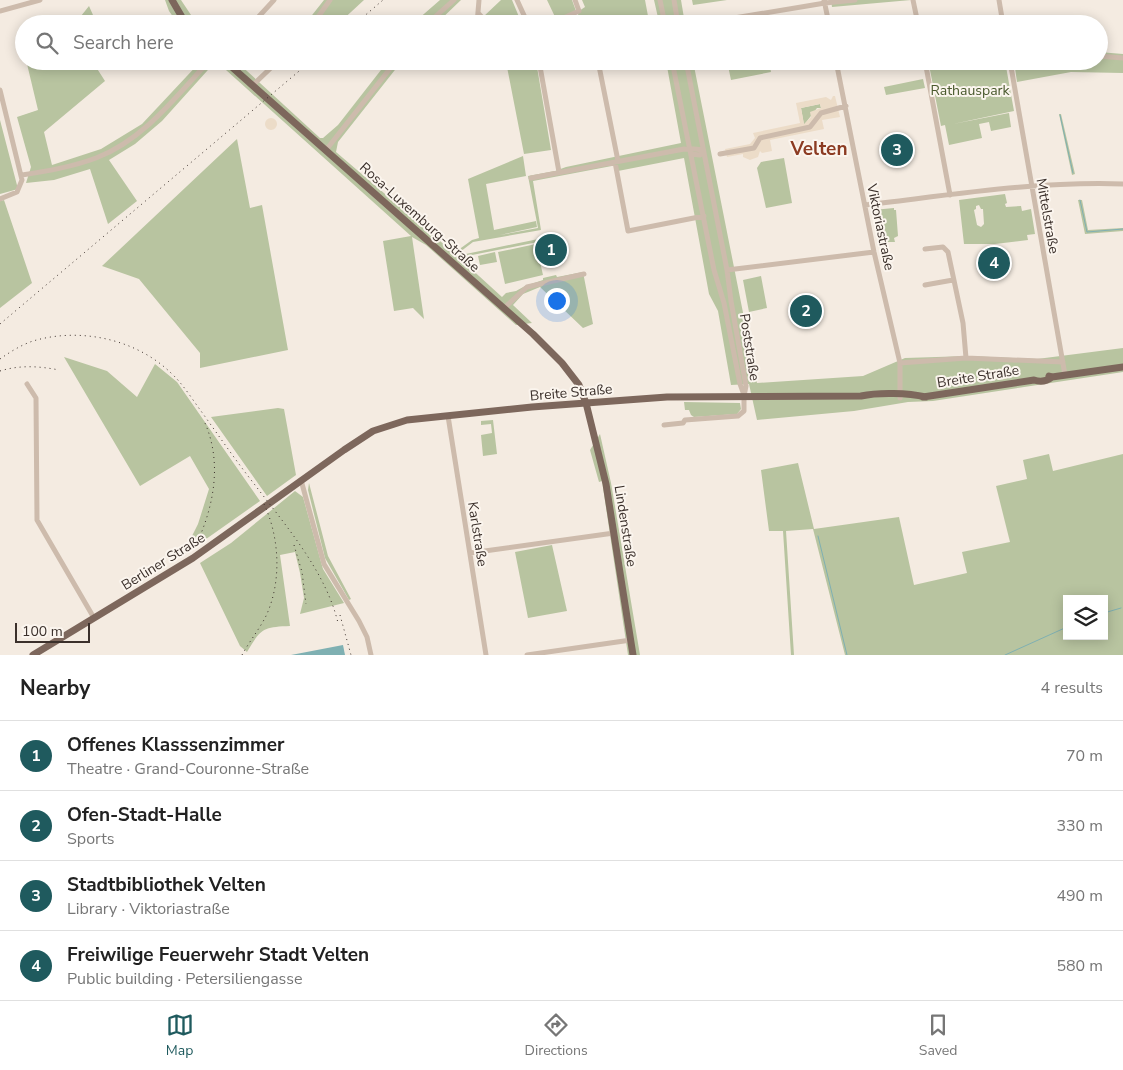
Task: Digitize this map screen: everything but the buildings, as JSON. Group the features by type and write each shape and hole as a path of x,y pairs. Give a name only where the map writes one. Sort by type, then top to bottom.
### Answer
{"main road":[{"path":"172,0 180,15"},
{"name":"Rosa-Luxemburg-Straße","path":"235,70 533,334 562,363 580,385 586,403"},
{"name":"Breite Straße","path":"301,480 373,431 407,420 586,403 675,397 861,396 870,394 926,397 1034,380 1037,377 1048,375 1052,377 1123,367"},
{"name":"Lindenstraße","path":"586,403 606,484 633,655"},
{"name":"Berliner Straße","path":"33,655 193,558 301,480"}],"street":[{"path":"0,11 40,0"},
{"path":"260,15 274,0"},
{"path":"319,15 330,0"},
{"path":"438,15 454,0"},
{"path":"479,0 479,14"},
{"path":"517,0 524,15"},
{"path":"570,15 579,11 575,0"},
{"path":"660,0 662,15"},
{"path":"674,0 676,15"},
{"path":"750,15 825,2 856,0"},
{"path":"913,0 916,15"},
{"path":"999,0 1002,15"},
{"path":"825,2 827,15"},
{"path":"1108,57 1123,58"},
{"path":"22,176 66,168 98,157 122,144 148,126 201,70"},
{"path":"252,86 269,70"},
{"path":"326,150 389,70"},
{"path":"541,70 559,172"},
{"path":"600,70 628,230 704,216"},
{"name":"Poststraße","path":"674,70 715,272 724,303 744,396"},
{"name":"Poststraße","path":"688,70 727,270 746,386 744,396"},
{"name":"Viktoriastraße","path":"838,70 874,252 900,363 900,396"},
{"path":"927,70 950,195"},
{"name":"Mittelstraße","path":"1011,70 1065,375"},
{"path":"0,90 22,176 21,185 17,192 0,199"},
{"path":"723,154 754,148 760,138 810,127 822,113 846,106"},
{"path":"531,178 684,149 696,156 700,155 704,150"},
{"path":"865,205 1031,185 1123,184"},
{"path":"925,249 944,247 946,249 963,323 966,358"},
{"path":"715,272 716,267 723,265 727,270 874,252"},
{"path":"504,308 527,287 584,274"},
{"path":"925,285 953,280"},
{"path":"900,363 966,358 1063,362"},
{"path":"27,384 36,398 37,520 94,618"},
{"path":"664,425 683,423 685,420 738,416 744,410 744,396"},
{"name":"Karlstraße","path":"448,416 486,655"},
{"path":"301,480 324,564 367,637 371,655"},
{"path":"470,553 614,533"},
{"path":"527,655 631,640"}],"green space":[{"path":"165,0 181,0 191,15 172,15"},
{"path":"324,0 364,0 348,15 312,15"},
{"path":"440,0 461,0 445,15 423,15"},
{"path":"501,0 512,0 518,15 485,15"},
{"path":"547,0 572,0 576,11 566,15 554,15"},
{"path":"582,0 645,0 648,15 578,15 579,11 585,7"},
{"path":"654,0 681,0 684,15 657,15"},
{"path":"692,0 727,0 693,5"},
{"path":"831,0 911,0 832,7"},
{"path":"89,6 93,15 82,15"},
{"path":"1108,53 1123,54 1123,73 1071,72 1017,82 1015,70 1108,70"},
{"path":"28,70 98,70 105,81 44,132 52,165 101,149 142,124 193,70 208,70 162,121 135,144 109,160 137,201 108,224 90,169 54,180 26,183 31,167 17,117 38,110"},
{"path":"226,70 246,70 320,138 323,138 338,125 381,70 395,70 338,142 336,152 454,253 472,240 479,238 468,179 523,156 526,176 486,184 494,230 536,221 537,227 500,235 538,228 528,176 681,143 668,70 695,70 757,383 863,376 905,358 968,356 1037,359 1123,348 1123,372 933,401 908,402 854,411 757,420 749,384 731,385 718,311 709,294 684,158 618,171 617,165 533,181 541,230 473,242 456,255 502,297 506,293 516,291 543,280 543,278 583,272 593,324 583,328 540,287 523,294 513,305 532,323 516,325 426,245 412,237 424,319 413,308 394,311 383,241 411,236"},
{"path":"508,70 538,70 551,150 524,154"},
{"path":"729,70 771,70 771,72 731,80"},
{"name":"Rathauspark","path":"930,70 1007,70 1014,111 953,124 1009,113 1011,127 991,131 989,122 979,124 982,138 949,145 945,125 941,126"},
{"path":"923,79 925,88 886,95 884,87"},
{"path":"820,104 821,108 817,108 804,125 801,108"},
{"path":"1059,114 1061,114 1075,174 1072,175"},
{"path":"0,120 18,189 0,194"},
{"path":"237,139 250,208 262,205 288,350 200,368 200,353 139,279 102,266"},
{"path":"784,158 792,203 766,208 757,168 761,162"},
{"path":"1005,194 1006,207 1021,206 1022,211 1031,209 1035,234 1027,235 1028,240 995,244 964,244 959,200","holes":["979,205 983,209 984,224 981,227 977,225 974,210"]},
{"path":"4,200 32,283 0,308 0,201"},
{"path":"1078,200 1082,200 1088,230 1123,228 1123,231 1085,234"},
{"path":"894,208 896,210 898,236 894,238 895,242 881,242 873,210"},
{"path":"548,237 549,242 538,244 538,242 462,257 461,255"},
{"path":"536,244 543,275 505,284 498,252"},
{"path":"495,252 497,262 480,265 478,256"},
{"path":"761,276 767,308 749,312 743,280"},
{"path":"64,357 107,371 137,397 155,364 177,382 260,501 182,556 198,524 209,489 190,456 140,486"},
{"path":"684,402 740,403 741,409 737,414 694,417 689,410 685,410"},
{"path":"278,408 284,409 296,475 267,496 211,417"},
{"path":"493,420 497,454 483,456 481,435 492,433 491,424 481,425 481,421"},
{"path":"600,434 611,483 640,655 628,655 602,481 599,482 590,450"},
{"path":"1049,454 1053,471 1123,454 1123,655 845,655 813,529 786,531 794,655 791,655 783,531 769,531 761,470 798,463 814,529 899,517 914,585 967,573 962,552 1010,542 996,486 1027,479 1023,460"},
{"path":"309,483 328,556 351,599 349,600 325,558 308,490"},
{"path":"295,491 303,497 323,569 344,603 300,614 304,598 295,552 280,555 290,626 273,627 263,631 247,652 240,646 200,563 231,543"},
{"path":"552,545 567,611 528,618 515,552"}],"shaded area":[{"path":"835,96 840,117 822,120 824,129 770,140 772,151 762,153 760,151 758,157 750,160 743,157 743,154 727,157 725,149 750,144 755,138 753,133 800,123 796,103 826,97 831,100","holes":["820,104 821,108 810,112 811,117 804,124 801,108"]},
{"path":"271,118 277,124 271,130 265,124"}],"water":[{"path":"343,645 345,655 291,655"}],"waterway":[{"path":"1060,115 1073,173"},
{"path":"1080,200 1087,232 1123,229"},
{"path":"818,536 847,655"},
{"path":"1108,612 1121,608"},
{"path":"1005,655 1063,629"}],"railway":[{"path":"366,15 383,0"},
{"path":"0,324 300,70"},
{"path":"0,359 33,341 69,335 88,336 124,344 157,361 183,387 304,550 324,586 338,623"},
{"path":"0,371 29,367 59,370"},
{"path":"200,536 209,508 214,480 213,451 205,423"},
{"path":"242,655 265,618 274,591 277,561 276,546 264,504"},
{"path":"294,545 302,572 306,604"},
{"path":"340,615 351,655"}],"place":[{"name":"Stadtbibliothek Velten","path":"897,150"},
{"name":"Offenes Klasssenzimmer","path":"551,250"},
{"name":"Freiwilige Feuerwehr Stadt Velten","path":"994,263"},
{"name":"Ofen-Stadt-Halle","path":"806,311"}],"district":[{"name":"Velten","path":"819,148"}]}
